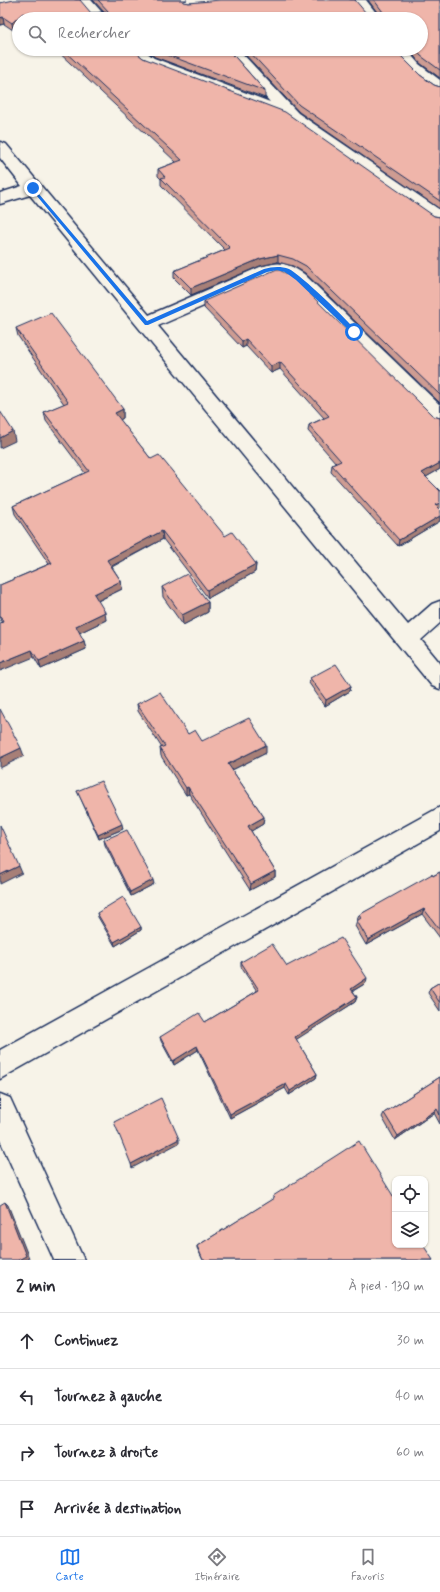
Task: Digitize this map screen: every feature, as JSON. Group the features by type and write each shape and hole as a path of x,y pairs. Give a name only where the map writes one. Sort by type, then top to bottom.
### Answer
{"street":[{"path":"83,0 94,12"},
{"path":"358,0 368,12"},
{"path":"142,56 149,61 205,81 292,116"},
{"path":"236,56 292,116 440,218"},
{"path":"404,56 414,67 440,88"},
{"path":"0,147 440,679"},
{"path":"0,199 33,188"},
{"path":"146,324 266,271 277,268 287,270 298,278 440,417"},
{"path":"407,640 440,610"},
{"path":"0,1065 440,818"},
{"path":"0,1108 69,1260"}],"building":[{"path":"14,0 80,0 90,12 12,12 12,23 3,17 0,18 0,3"},
{"path":"98,0 182,0 183,2 189,3 220,0 355,0 365,12 109,12"},
{"path":"374,0 440,0 440,70 421,56 428,56 428,12 383,12"},
{"path":"70,56 141,56 285,112 434,216 440,217 440,395 306,266 293,259 278,255 260,259 191,288 174,271 230,248 161,178 165,177 158,169 182,160"},
{"path":"170,56 234,56 265,91"},
{"path":"254,56 401,56 420,75 434,85 440,87 440,201 299,105"},
{"path":"277,269 292,276 433,416 440,418 440,463 422,473 440,491 440,503 435,505 440,510 440,516 399,540 332,465 341,461 309,425 329,416 280,362 271,366 246,339 242,341 204,301"},
{"path":"51,313 123,409 115,413 151,459 159,455 225,536 232,532 256,564 207,590 162,531 107,560 121,581 94,594 105,612 76,626 84,641 39,661 32,650 0,663 0,623 3,622 0,616 0,585 52,563 13,506 89,471 44,412 68,402 16,328"},
{"path":"0,411 13,431 0,438"},
{"path":"187,574 208,602 182,615 162,587"},
{"path":"336,664 351,686 326,700 310,678"},
{"path":"160,692 188,734 195,730 202,741 249,718 266,745 228,764 264,817 248,826 275,871 251,884 188,787 186,788 160,748 165,746 137,704"},
{"path":"0,709 21,748 0,758"},
{"path":"101,781 122,824 98,835 77,791"},
{"path":"0,825 19,866 0,875"},
{"path":"127,830 153,880 130,892 104,840"},
{"path":"440,872 440,930 424,909 368,940 357,921 361,918 359,915 432,874 433,876"},
{"path":"123,897 141,927 114,942 97,913"},
{"path":"341,938 367,978 351,989 357,997 295,1037 317,1074 290,1091 286,1084 230,1114 197,1046 173,1061 160,1037 199,1013 205,1022 259,990 241,962 272,944 287,966"},
{"path":"440,982 440,1003 430,988"},
{"path":"440,1077 440,1115 437,1109 398,1136 384,1113"},
{"path":"161,1098 179,1139 131,1164 114,1122"},
{"path":"359,1141 392,1194 392,1248 425,1248 433,1260 203,1260 197,1246 274,1198 273,1196"},
{"path":"5,1202 26,1256 18,1260 0,1260 0,1205"}],"route":[{"path":"33,188 146,324 266,271 277,268 287,270 298,278 354,332"}]}
